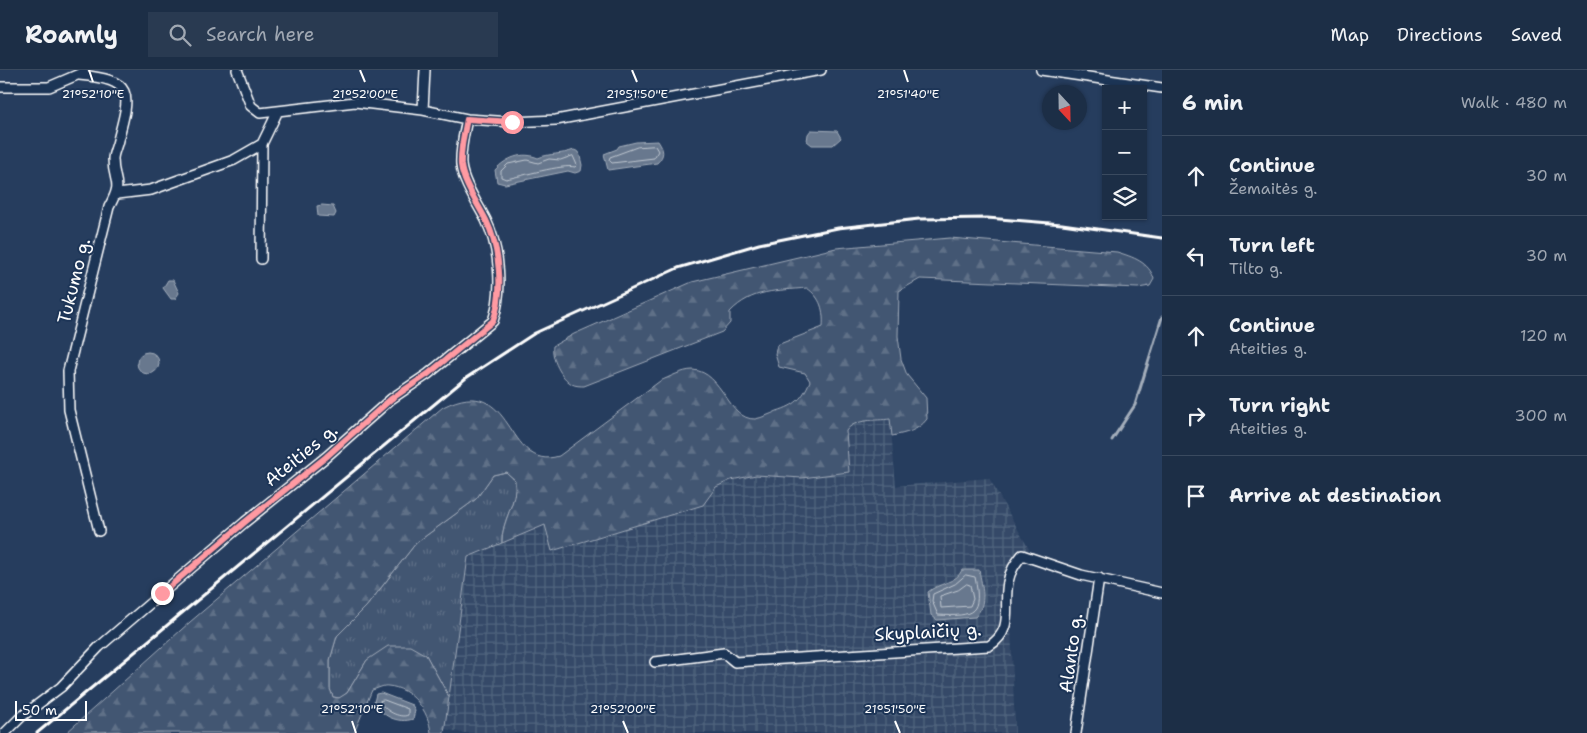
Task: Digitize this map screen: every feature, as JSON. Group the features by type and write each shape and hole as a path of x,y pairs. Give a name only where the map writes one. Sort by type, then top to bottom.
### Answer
{"street":[{"path":"0,87 49,87 88,70"},
{"path":"237,70 251,106 260,113 355,102 423,110 467,119 512,122 556,120 821,70"},
{"path":"423,110 426,70"},
{"path":"1041,70 1162,88"},
{"name":"Tukumo g.","path":"79,75 104,77 117,83 126,93 127,106 113,159 118,181 116,194 109,207 68,371 69,410 99,530"},
{"path":"262,259 262,144 278,111"},
{"name":"Ateities g.","path":"5,733 21,717 61,687 99,647 245,522 326,457 391,399 428,374 493,321 498,308 495,248 487,223 461,166 467,119"},
{"path":"116,194 151,190 234,160 262,144"},
{"name":"Skyplaičių g.","path":"655,662 724,653 734,662 869,652 980,648 996,642 1003,634 1006,625 1007,584 1011,571 1022,555 1081,575 1162,593"},
{"name":"Alanto g.","path":"1076,733 1099,578"}],"shaded area":[{"path":"890,419 896,486 989,478 1029,549 1012,580 1010,598 1015,733 463,733 445,729 468,557 545,525 553,551 703,505 716,487 731,480 756,475 802,478 849,472 846,430 849,426 858,422"}],"green space":[{"path":"950,238 1117,252 1144,264 1152,273 1154,279 1150,286 1138,288 920,279 899,291 898,336 901,359 907,375 926,398 927,419 916,429 892,436 890,419 860,422 850,427 846,431 849,472 802,478 756,475 731,480 716,487 703,505 552,551 545,525 502,543 504,527 514,496 515,480 506,472 493,475 476,499 416,543 366,607 337,636 330,660 330,689 333,697 339,698 347,693 367,660 388,646 410,646 426,655 449,697 444,733 431,733 430,725 423,709 412,696 405,691 386,686 372,690 354,733 124,733 119,731 66,733 190,622 443,407 467,399 484,401 497,411 528,450 541,457 559,456 660,381 689,370 703,373 712,379 738,412 746,417 755,419 763,417 794,404 801,397 810,381 805,373 779,367 775,354 777,345 823,327 821,305 816,296 807,288 766,292 756,295 738,304 730,312 730,323 722,332 584,386 573,385 564,377 555,362 553,346 574,334 692,282 836,248"},
{"path":"506,472 515,480 515,488 502,535 502,543 468,557 449,697 426,655 367,660 347,693 340,698 333,697 330,689 330,660 337,636 366,607 416,543 476,499 493,475"}],"water":[{"path":"811,130 837,131 841,138 833,145 812,145 807,141"},
{"path":"658,141 663,152 657,163 608,170 604,154 617,149 619,146 636,142"},
{"path":"574,150 579,152 582,165 581,171 575,173 568,171 505,184 497,182 495,170 509,159 526,155 538,158"},
{"path":"317,206 333,206 336,213 334,217 318,216"},
{"path":"168,280 173,280 179,293 175,299 171,299 163,288"},
{"path":"148,352 156,355 159,363 156,371 148,374 140,371 137,363 140,355"},
{"path":"962,570 979,570 983,600 979,612 975,617 937,620 931,615 928,592 956,578"},
{"path":"381,693 412,705 415,710 413,719 396,720 385,715 374,702 376,694"}],"waterway":[{"path":"1112,440 1135,405 1162,317"}],"railway":[{"path":"37,733 466,378 535,333 678,268 759,244 838,228 919,219 987,218 1062,224 1162,238"}],"route":[{"path":"162,593 245,522 326,457 391,399 428,374 458,347 481,332 493,321 498,308 495,248 487,223 461,166 461,149 467,119 512,122"}]}
